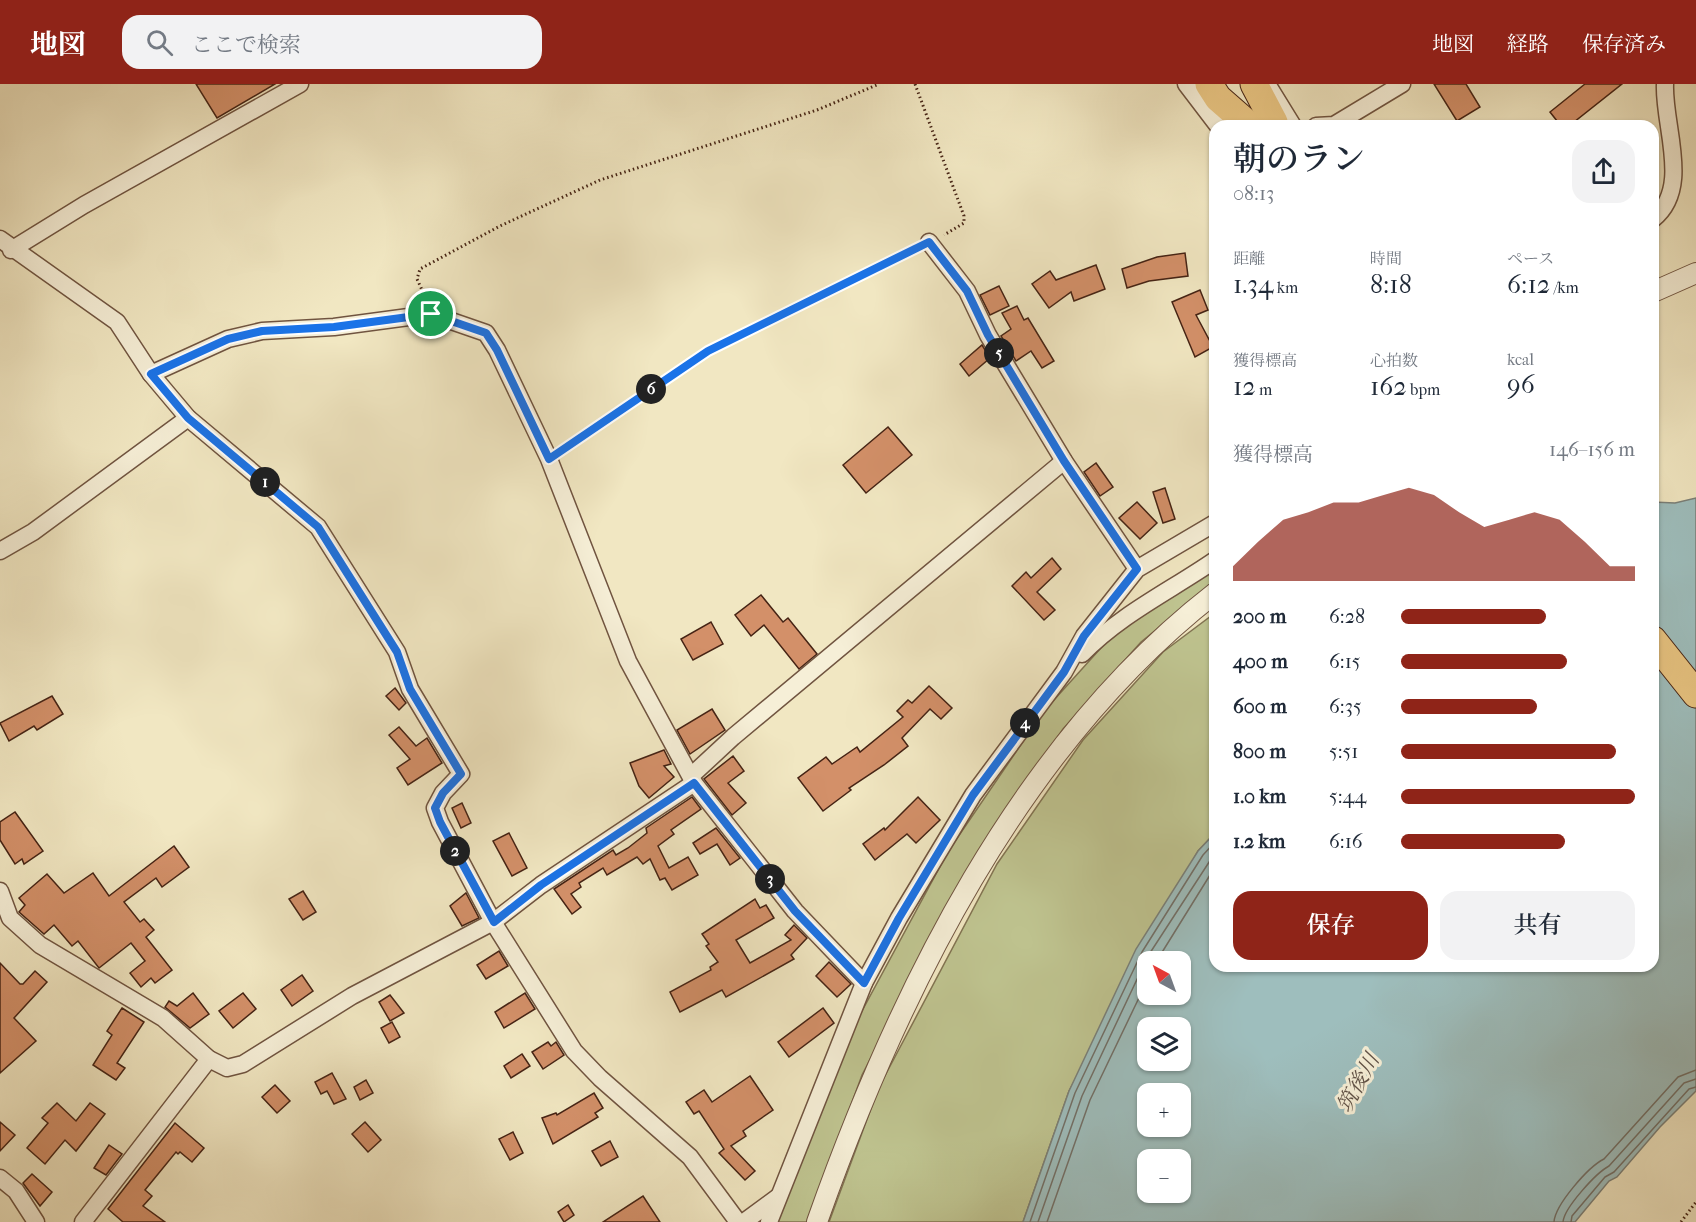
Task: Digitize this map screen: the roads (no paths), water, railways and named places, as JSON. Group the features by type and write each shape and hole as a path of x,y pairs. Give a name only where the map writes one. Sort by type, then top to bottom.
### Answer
{"highway":[{"path":"1209,84 1218,98 1243,120"},
{"path":"1231,84 1252,120"},
{"path":"1254,84 1273,120"},
{"path":"1659,648 1696,694"}],"street":[{"path":"1186,84 1213,120"},
{"path":"1267,84 1289,120"},
{"path":"1342,120 1402,84"},
{"path":"1659,213 1667,204 1672,191 1673,173 1665,84"},
{"path":"289,87 6,244 117,322 151,374 188,418 309,517 334,549 391,641 410,689 461,774 443,793 435,808 440,822 494,922 574,1051 608,1086 690,1157 738,1222"},
{"path":"929,242 967,291 988,335 1064,461 1137,569"},
{"path":"1659,289 1696,273"},
{"path":"151,374 228,339 262,331 334,327 431,314 486,333 497,350 549,459 628,661 693,779 795,911 864,983"},
{"path":"0,551 33,532 188,418"},
{"path":"0,891 10,918 40,945 163,1018 209,1059 226,1068 243,1064 352,996 494,922 541,885 693,779 733,737 1064,461"},
{"path":"769,1222 864,983 899,918 973,795 1064,672 1084,636 1137,569 1209,527"},
{"path":"1064,672 1097,638 1134,609 1186,580 1209,564"},
{"path":"817,1222 872,1082 914,988 986,860 1032,789 1102,698 1146,652 1209,599"},
{"path":"83,1222 209,1059"},
{"path":"0,1178 16,1191 36,1222"},
{"path":"744,1222 778,1197"}],"water":[{"name":"筑後川","path":"1696,498 1696,1091 1660,1127 1617,1177 1609,1181 1575,1222 1023,1222 1069,1091 1136,949 1198,851 1209,839 1209,972 1659,972 1659,502 1675,503"}]}
